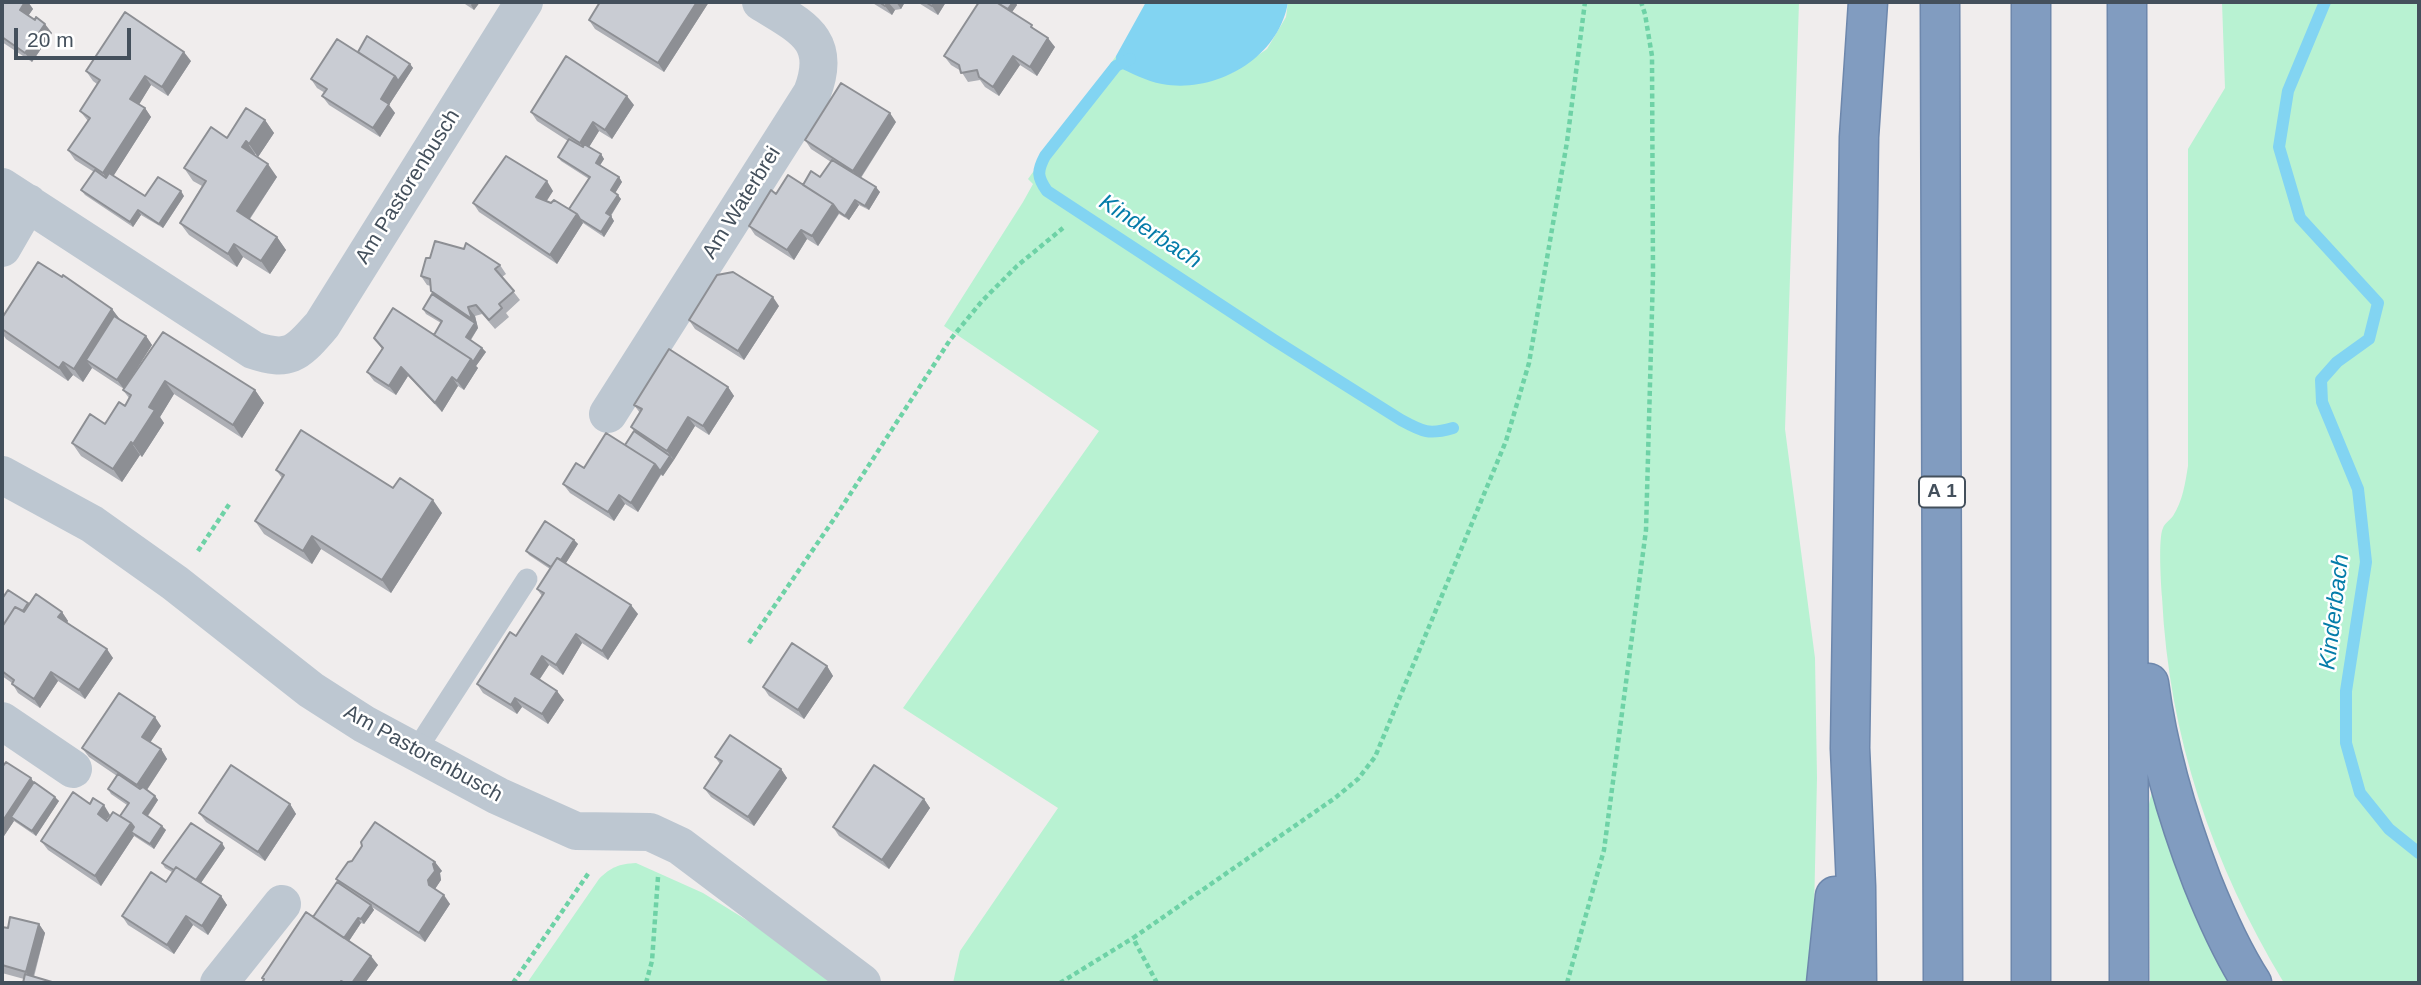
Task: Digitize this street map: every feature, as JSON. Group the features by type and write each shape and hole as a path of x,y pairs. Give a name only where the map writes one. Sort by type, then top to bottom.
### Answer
{"highway":[{"path":"1857,983 1850,748 1859,151 1868,2"},
{"name":"A 1","path":"1940,2 1943,983"},
{"path":"2031,983 2032,2"},
{"path":"2127,2 2129,983"},
{"path":"2129,422 2147,587 2148,672 2155,730 2168,785 2185,837 2216,915 2252,983"},
{"path":"1826,983 1850,748"}],"street":[{"name":"Am Pastorenbusch","path":"2,248 15,195 253,350 274,357 291,354 322,325 524,2"},
{"name":"Am Waterbrei","path":"608,414 812,93 819,75 819,53 809,35 761,2"},
{"name":"Am Pastorenbusch","path":"2,475 93,524 175,583 311,690 364,724 498,796 576,831 650,832 680,846 862,983"},
{"path":"2,721 73,769"},
{"path":"219,983 282,904"}],"lane":[{"path":"415,752 527,579"}],"path":[{"path":"1060,983 1133,937 1335,798 1358,779 1375,757 1506,441 1529,363 1565,155 1585,2"},
{"path":"1567,983 1604,850 1646,530 1653,274 1652,56 1641,2"},
{"path":"749,643 950,341 982,301 1008,275 1063,228"},
{"path":"175,583 230,503"},
{"path":"513,983 620,831"},
{"path":"646,983 652,961 656,922 655,892 663,838"},
{"path":"1133,937 1157,983"}],"green space":[{"path":"1288,2 1799,2 1785,429 1815,658 1817,778 1813,956 1809,983 953,983 960,951 1058,808 903,708 1099,431 944,326 1023,202 1033,184 1028,179 1116,56 1117,66 1232,73 1267,49 1286,17"},
{"path":"2222,2 2419,2 2419,983 2284,983 2258,938 2216,845 2199,798 2174,700 2166,649 2160,561 2161,533 2179,504 2188,466 2188,149 2225,88"},
{"path":"2152,791 2242,983 2150,983 2149,804"},
{"path":"636,863 703,893 848,983 527,983 599,879 616,867"}],"water":[{"path":"1146,2 1288,2 1282,22 1272,40 1242,68 1223,77 1183,86 1156,83 1116,66 1116,56"}],"building":[{"path":"2,2 25,2 20,10 45,24 25,53 2,37"},
{"path":"600,2 697,2 658,63 589,20"},
{"path":"979,2 996,2 1048,38 1030,67 1013,56 993,87 979,77 977,70 961,73 959,65 944,56"},
{"path":"996,2 1013,2 1008,9"},
{"path":"125,12 184,52 162,87 145,76 130,99 145,108 103,173 68,150 90,118 80,111 100,80 86,71"},
{"path":"367,36 410,64 398,81 395,76 358,52"},
{"path":"337,39 395,76 381,99 389,104 373,128 322,96 327,89 311,79"},
{"path":"566,56 627,96 605,130 593,122 580,143 531,112"},
{"path":"841,83 890,113 853,171 805,140"},
{"path":"246,108 265,120 249,144 246,141 242,147 268,164 237,211 277,237 261,261 234,244 228,254 180,223 206,181 184,168 211,127 227,138"},
{"path":"569,139 601,154 596,163 619,177 611,190 618,195 606,213 611,216 601,232 569,209 590,177 558,157"},
{"path":"506,156 547,181 536,197 551,203 554,200 577,214 550,255 473,203"},
{"path":"832,160 876,187 865,206 855,200 845,216 833,204 803,185 811,171 820,177"},
{"path":"95,170 106,178 109,173 145,196 158,177 181,191 159,224 138,210 130,222 81,190"},
{"path":"788,175 833,204 812,236 801,230 787,250 749,226 771,190 776,194"},
{"path":"435,241 464,249 466,243 500,265 495,269 514,291 499,304 502,308 489,320 476,305 468,307 472,319 431,291 430,279 421,276"},
{"path":"38,262 62,277 63,275 112,309 74,369 63,362 59,368 2,329 2,318"},
{"path":"733,272 773,297 738,351 689,320 717,275"},
{"path":"432,294 475,323 466,337 482,348 473,362 434,335 442,321 423,309"},
{"path":"393,308 471,359 457,381 452,377 435,403 401,367 389,386 367,372 383,348 374,338"},
{"path":"114,316 146,336 117,380 86,360"},
{"path":"163,332 255,390 233,425 165,381 149,407 155,410 113,469 72,443 90,414 105,424 119,402 125,406 131,395 123,390"},
{"path":"669,349 728,387 703,426 688,417 667,451 631,427 642,409 634,405"},
{"path":"301,430 393,488 400,478 433,500 382,580 312,536 303,551 255,521 284,475 276,470"},
{"path":"634,431 670,456 660,471 655,464 625,445"},
{"path":"606,433 655,464 631,503 619,495 608,512 563,484 576,463 584,468"},
{"path":"545,521 574,540 561,560 557,558 551,567 526,551"},
{"path":"557,558 631,605 602,651 576,634 556,665 542,656 531,674 557,691 542,714 515,698 511,705 477,684 510,632 516,636 544,593 537,589"},
{"path":"8,590 28,603 23,611 15,607 2,627 2,599"},
{"path":"36,594 62,612 58,617 107,649 79,690 51,672 34,699 12,684 14,680 2,671 2,627 15,607 24,612"},
{"path":"792,643 827,666 798,710 763,687"},
{"path":"119,693 155,717 142,737 161,749 137,785 82,748"},
{"path":"730,735 781,769 748,817 704,788 722,761 715,757"},
{"path":"6,762 31,778 2,822 2,765"},
{"path":"231,765 290,804 258,852 199,813"},
{"path":"874,765 924,799 882,860 833,827"},
{"path":"118,774 155,796 143,813 162,826 150,844 131,832 134,827 120,816 129,803 108,789"},
{"path":"34,782 55,797 32,831 11,817"},
{"path":"73,792 90,804 93,798 104,805 98,814 107,821 113,812 131,823 95,876 41,841"},
{"path":"375,822 435,862 435,871 428,880 429,885 444,895 419,933 336,879 348,862 352,861"},
{"path":"191,823 222,843 196,880 176,867 174,870 162,863"},
{"path":"176,867 221,896 202,926 186,916 167,945 122,916 151,872 166,882"},
{"path":"337,882 371,905 344,938 313,917"},
{"path":"306,912 371,956 352,983 262,983 262,978"},
{"path":"10,917 39,924 26,972 2,965 2,927 8,928"},
{"path":"25,974 52,982 52,983 23,983"}],"waterway":[{"name":"Kinderbach","path":"2325,2 2288,91 2279,147 2300,218 2378,303 2369,339 2337,362 2321,380 2322,402 2358,489 2366,562 2346,691 2346,743 2360,793 2389,829 2419,853"},
{"name":"Kinderbach","path":"1130,59 1116,66 1045,156 1039,174 1047,191 1401,420 1426,431 1453,428"}]}
